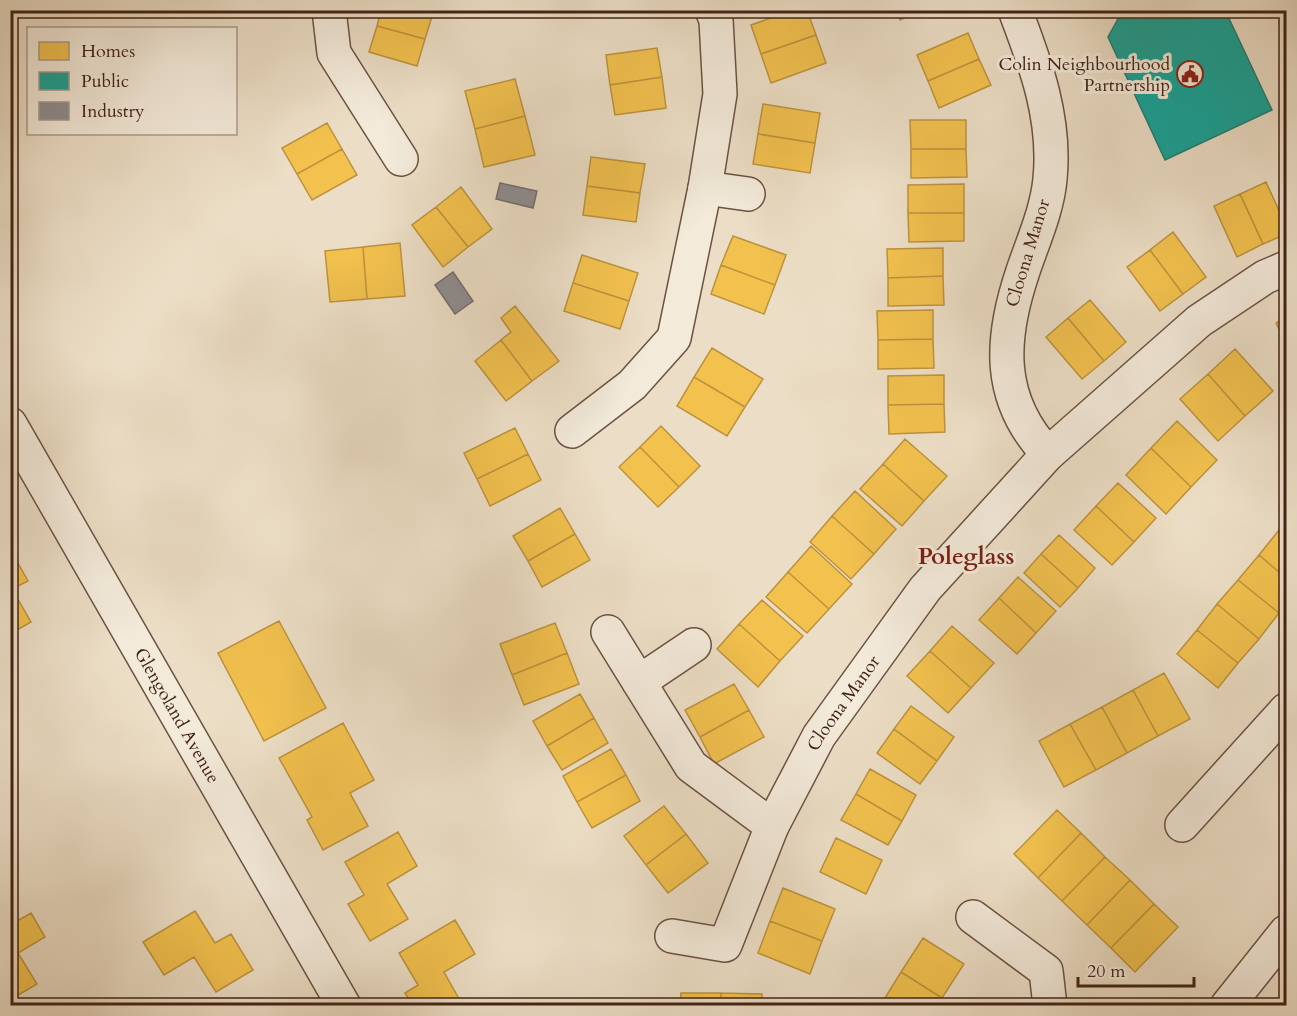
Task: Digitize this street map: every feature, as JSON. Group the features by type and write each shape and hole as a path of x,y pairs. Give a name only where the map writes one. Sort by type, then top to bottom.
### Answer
{"street":[{"path":"329,10 334,53 401,159"},
{"path":"572,432 632,385 674,338 705,188 720,94 716,20 712,10"},
{"name":"Cloona Manor","path":"1015,10 1034,60 1050,123 1050,180 1040,226 1008,319 1006,356 1010,392 1034,440 1048,454"},
{"path":"705,188 748,194"},
{"name":"Cloona Manor","path":"672,936 725,945 772,826 819,736 925,590 1048,454 1199,321 1265,278 1287,268"},
{"name":"Glengoland Avenue","path":"15,444 344,1005"},
{"path":"608,632 691,766 772,826"},
{"path":"639,682 694,645"},
{"path":"1182,825 1282,724"},
{"path":"973,917 1046,971 1050,1005"},
{"path":"1227,1005 1287,932"}],"building: Homes":[{"path":"381,10 423,10 433,13 425,39 377,26"},
{"path":"793,10 807,10 816,35 761,54 751,25"},
{"path":"896,10 922,10 900,20"},
{"path":"377,26 425,39 417,66 369,52"},
{"path":"968,33 979,59 928,81 917,55"},
{"path":"816,35 826,63 771,83 761,54"},
{"path":"657,48 662,77 610,85 606,55"},
{"path":"979,59 991,85 939,108 928,81"},
{"path":"662,77 666,108 615,115 610,85"},
{"path":"515,79 525,116 475,129 465,91"},
{"path":"763,104 820,113 815,143 758,134"},
{"path":"525,116 535,155 484,167 475,129"},
{"path":"910,120 966,120 966,149 911,149"},
{"path":"327,123 342,149 297,174 282,148"},
{"path":"758,134 815,143 810,173 753,164"},
{"path":"342,149 357,175 312,200 297,174"},
{"path":"911,149 966,149 967,177 911,178"},
{"path":"591,157 645,164 640,193 587,186"},
{"path":"1266,182 1286,226 1286,234 1263,244 1240,194"},
{"path":"964,184 964,213 908,213 908,185"},
{"path":"587,186 640,193 636,222 583,215"},
{"path":"461,187 492,229 468,247 436,207"},
{"path":"1240,194 1263,244 1237,257 1214,206"},
{"path":"436,207 468,247 443,267 412,225"},
{"path":"908,213 964,213 964,241 909,242"},
{"path":"1173,232 1206,277 1183,294 1150,250"},
{"path":"733,236 786,255 775,285 721,265"},
{"path":"400,243 405,296 367,299 363,247"},
{"path":"363,247 367,299 330,302 325,251"},
{"path":"943,248 943,276 888,278 887,249"},
{"path":"1150,250 1183,294 1160,311 1127,267"},
{"path":"582,255 638,273 629,301 573,283"},
{"path":"721,265 775,285 764,314 711,294"},
{"path":"943,276 944,305 888,306 888,278"},
{"path":"573,283 629,301 620,329 564,311"},
{"path":"1090,300 1126,342 1104,361 1068,318"},
{"path":"515,306 559,361 532,381 501,340 511,332 501,318"},
{"path":"933,310 933,339 878,340 877,311"},
{"path":"1286,317 1286,344 1276,323"},
{"path":"1068,318 1104,361 1082,379 1046,337"},
{"path":"933,339 934,368 878,369 878,340"},
{"path":"501,340 532,381 506,401 475,361"},
{"path":"712,348 763,379 745,407 694,377"},
{"path":"1235,349 1273,391 1245,416 1208,374"},
{"path":"1208,374 1245,416 1218,441 1180,399"},
{"path":"944,375 944,404 888,405 888,376"},
{"path":"694,377 745,407 727,436 677,406"},
{"path":"944,404 945,432 889,434 888,405"},
{"path":"1177,421 1217,460 1191,487 1151,448"},
{"path":"661,426 700,466 679,487 640,447"},
{"path":"515,428 528,454 477,479 464,453"},
{"path":"905,439 947,476 924,501 883,464"},
{"path":"640,447 679,487 658,507 619,467"},
{"path":"1151,448 1191,487 1166,514 1126,475"},
{"path":"528,454 541,480 490,506 477,479"},
{"path":"883,464 924,501 902,526 860,489"},
{"path":"1118,483 1156,518 1134,542 1096,506"},
{"path":"855,491 896,529 874,554 832,516"},
{"path":"1096,506 1134,542 1112,565 1074,530"},
{"path":"560,508 575,534 528,561 513,536"},
{"path":"832,516 874,554 851,579 810,542"},
{"path":"1279,530 1286,537 1286,578 1259,555"},
{"path":"575,534 590,560 542,587 528,561"},
{"path":"1059,535 1095,568 1078,588 1041,554"},
{"path":"811,546 852,584 829,609 788,572"},
{"path":"10,549 28,581 12,589 31,622 10,634"},
{"path":"1041,554 1078,588 1060,607 1024,573"},
{"path":"1259,555 1286,578 1286,605 1279,613 1238,580"},
{"path":"788,572 829,609 807,633 766,597"},
{"path":"1018,577 1056,611 1036,633 999,598"},
{"path":"1238,580 1279,613 1259,639 1217,604"},
{"path":"999,598 1036,633 1017,654 979,620"},
{"path":"762,600 803,636 780,661 739,624"},
{"path":"1217,604 1259,639 1238,663 1197,630"},
{"path":"279,621 326,708 264,741 218,653"},
{"path":"555,623 567,653 512,675 500,644"},
{"path":"739,624 780,661 758,687 717,649"},
{"path":"952,626 994,663 971,688 930,651"},
{"path":"1197,630 1238,663 1218,688 1177,654"},
{"path":"930,651 971,688 948,713 907,676"},
{"path":"567,653 579,684 524,705 512,675"},
{"path":"1164,673 1190,719 1158,736 1133,690"},
{"path":"734,684 749,710 700,737 685,710"},
{"path":"1133,690 1158,736 1127,753 1102,707"},
{"path":"580,694 594,718 547,746 533,721"},
{"path":"911,706 954,737 937,761 894,729"},
{"path":"1102,707 1127,753 1096,770 1070,724"},
{"path":"749,710 764,737 714,764 700,737"},
{"path":"594,718 608,743 562,770 547,746"},
{"path":"343,723 374,780 350,793 368,826 323,850 307,820 312,817 279,758"},
{"path":"1070,724 1096,770 1064,787 1039,741"},
{"path":"894,729 937,761 920,784 877,753"},
{"path":"611,749 626,775 577,802 563,776"},
{"path":"870,769 916,795 902,821 856,794"},
{"path":"626,775 640,801 592,828 577,802"},
{"path":"856,794 902,821 888,845 841,820"},
{"path":"664,806 686,834 646,865 624,836"},
{"path":"1057,810 1081,833 1038,878 1014,854"},
{"path":"398,832 417,866 387,884 408,919 370,941 348,904 364,895 345,862"},
{"path":"1081,833 1105,857 1062,901 1038,878"},
{"path":"686,834 708,863 668,893 646,865"},
{"path":"836,838 882,860 866,894 820,872"},
{"path":"1105,857 1130,880 1087,925 1062,901"},
{"path":"1130,880 1154,904 1111,948 1087,925"},
{"path":"783,888 835,909 822,941 770,921"},
{"path":"1154,904 1178,927 1135,972 1111,948"},
{"path":"195,911 215,943 231,934 253,970 216,992 194,957 164,975 143,942"},
{"path":"31,913 45,937 18,953 37,984 10,1000 10,925"},
{"path":"455,920 475,954 444,972 463,1006 413,1006 405,993 418,985 399,953"},
{"path":"770,921 822,941 810,974 758,953"},
{"path":"923,938 964,964 942,998 901,972"},
{"path":"901,972 942,998 938,1006 880,1006"},
{"path":"681,993 721,993 721,1006 680,1006"},
{"path":"721,993 762,994 762,1006 721,1006"}],"building: Public":[{"name":"Colin Neighbourhood Partnership","path":"1133,10 1225,10 1272,110 1165,160 1108,37 1119,17"}],"building: Industry":[{"path":"500,183 537,191 533,208 496,199"},
{"path":"453,272 473,301 455,314 435,285"}],"place":[{"name":"Colin Neighbourhood Partnership","path":"1190,74"}],"district":[{"name":"Poleglass","path":"966,556"}]}
